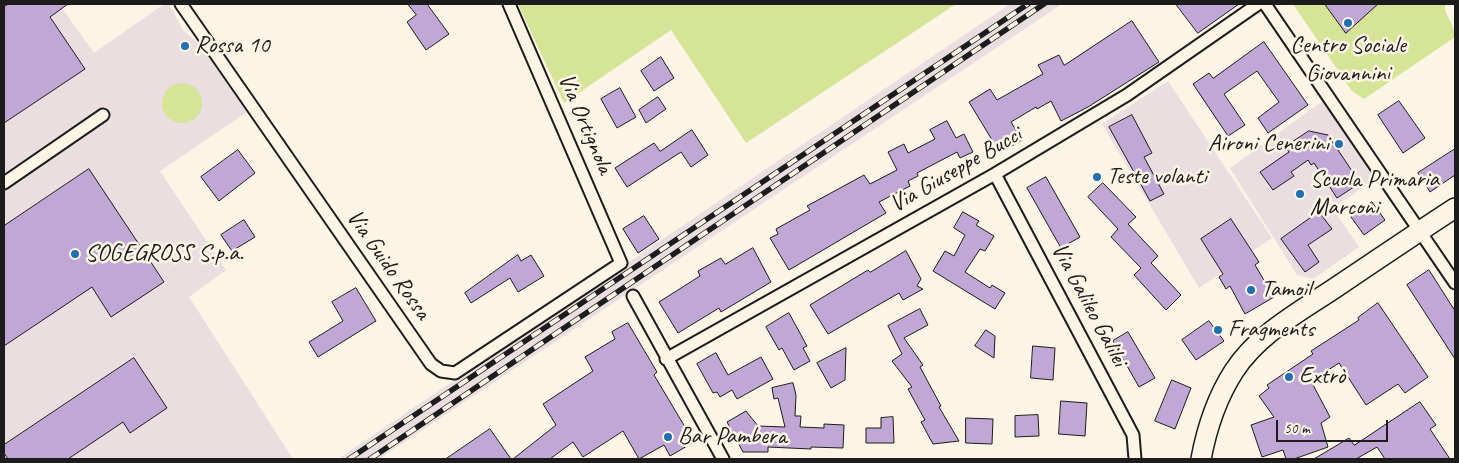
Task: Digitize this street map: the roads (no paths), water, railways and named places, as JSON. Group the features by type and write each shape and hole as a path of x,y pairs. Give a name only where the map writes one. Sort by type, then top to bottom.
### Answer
{"main road":[{"path":"1201,459 1209,420 1218,398 1234,370 1253,348 1281,324 1455,208"}],"street":[{"name":"Via Guido Rossa","path":"181,4 431,364 441,372 455,374 621,262"},
{"name":"Via Ortignola","path":"509,4 621,262"},
{"name":"Via Giuseppe Bucci","path":"666,359 995,174 1127,95 1258,4"},
{"path":"1265,4 1421,230 1455,283"},
{"path":"4,183 103,115"},
{"name":"Via Galileo Galilei","path":"995,174 1134,435 1135,459"},
{"path":"634,296 666,359 722,459"}],"railway":[{"path":"349,459 1028,4"},
{"path":"370,459 1044,4"}],"place":[{"name":"Centro Sociale Giovannini","path":"1348,23"},
{"name":"Rossa 10","path":"185,46"},
{"name":"Aironi Cenerini","path":"1339,144"},
{"name":"Teste volanti","path":"1097,177"},
{"name":"Scuola Primaria Marconi","path":"1300,194"},
{"name":"SOGEGROSS S.p.a.","path":"75,254"},
{"name":"Tamoil","path":"1251,290"},
{"name":"Fragments","path":"1218,330"},
{"name":"Extrò","path":"1289,377"},
{"name":"Bar Pambera","path":"668,437"}]}
